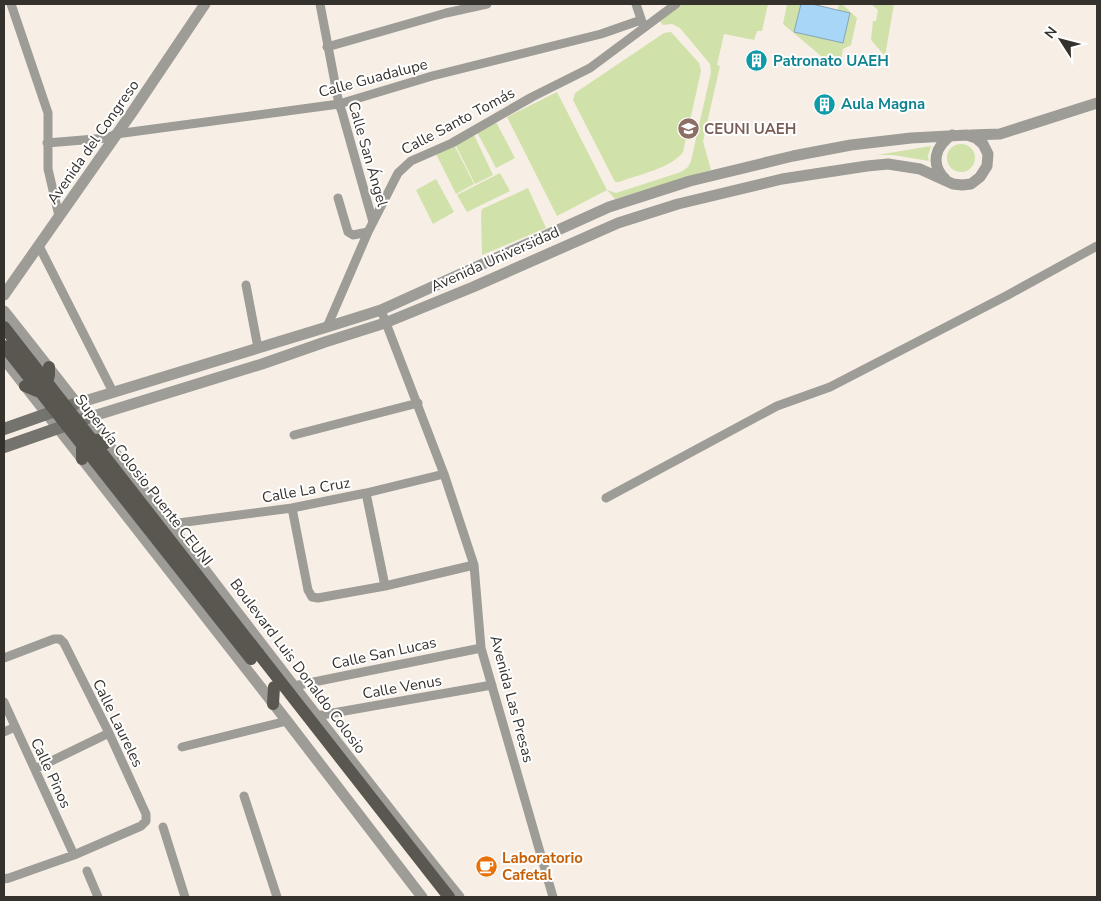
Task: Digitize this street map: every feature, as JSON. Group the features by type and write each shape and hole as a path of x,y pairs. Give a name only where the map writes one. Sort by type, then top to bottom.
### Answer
{"main road":[{"name":"Supervía Colosio Puente CEUNI","path":"4,327 255,656"},
{"name":"Supervía Colosio Puente CEUNI","path":"4,346 255,656"},
{"path":"25,386 37,390 46,386 49,375 48,367"},
{"name":"Avenida Universidad","path":"4,429 76,404"},
{"name":"Avenida Universidad","path":"4,447 87,418"},
{"path":"82,459 82,448 89,440 95,439 106,443"},
{"path":"255,656 439,897"},
{"path":"273,704 277,685"},
{"path":"277,685 294,686"},
{"path":"277,685 449,897"}],"street":[{"path":"11,4 48,113 48,169 59,216"},
{"name":"Avenida del Congreso","path":"4,295 204,4"},
{"name":"Calle San Ángel","path":"320,4 339,104 373,222"},
{"path":"327,47 446,13 487,4"},
{"path":"636,4 643,25"},
{"name":"Calle Santo Tomás","path":"328,327 368,232 398,173 403,167 411,161 452,143 532,96 590,68 643,25 676,4"},
{"name":"Calle Guadalupe","path":"47,143 107,138 116,134 339,104 459,69 643,25"},
{"name":"Avenida Universidad","path":"76,404 381,310 609,207 690,181 793,156 851,145 911,138 1000,134 1097,103"},
{"name":"Avenida Universidad","path":"87,418 262,364 385,323 473,287 618,223 678,204 782,179 888,164 920,169 962,186 971,184 980,177 987,166 988,154 994,145 1016,129"},
{"path":"967,135 976,138 983,144 988,154"},
{"path":"947,181 940,174 935,156 944,140 952,136"},
{"path":"338,198 348,232 353,235 368,232"},
{"path":"39,246 112,392"},
{"path":"606,498 778,406 830,387 1006,296 1097,246"},
{"path":"246,285 258,348"},
{"name":"Avenida Las Presas","path":"381,310 444,474 474,565 481,648 553,897"},
{"name":"Boulevard Luis Donaldo Colosio","path":"4,311 171,524 316,716 459,897"},
{"path":"4,359 422,897"},
{"path":"294,435 418,403"},
{"name":"Calle La Cruz","path":"171,524 292,508 366,493 444,474"},
{"path":"366,493 385,586"},
{"path":"292,508 308,590 312,597 318,598 385,586 474,565"},
{"name":"Calle Laureles","path":"4,658 54,639 60,639 109,733 146,814 146,821 141,826 74,855"},
{"name":"Calle San Lucas","path":"294,686 481,648"},
{"name":"Calle Venus","path":"316,716 492,686"},
{"name":"Calle Pinos","path":"4,702 74,855"},
{"path":"182,747 287,721"},
{"path":"4,732 15,727"},
{"path":"35,769 109,733"},
{"path":"244,796 277,897"},
{"path":"162,827 185,897"},
{"path":"4,878 9,878 74,855"},
{"path":"87,871 98,897"}],"green space":[{"path":"682,4 768,4 762,31 757,31 754,40 724,34 717,65 720,66 703,141 711,170 615,199 607,190 616,193 681,172 688,167 691,161 711,72 710,64 680,28 672,24 663,25 660,21"},
{"path":"787,4 801,4 795,32 843,43 850,13 838,10 839,4 842,4 857,18 851,45 843,49 840,64 833,66 783,24"},
{"path":"871,4 894,4 885,56 871,40 873,21 876,21 878,10"},
{"path":"671,32 699,63 701,71 683,152 678,158 663,167 615,182 573,100 575,93 664,33"},
{"path":"557,92 607,190 557,216 507,117"},
{"path":"496,122 515,158 496,168 477,132"},
{"path":"474,135 493,175 475,184 455,144"},
{"path":"961,144 971,148 975,158 971,168 961,172 951,168 947,158 951,148"},
{"path":"454,145 474,184 456,194 436,154"},
{"path":"931,146 928,156 929,161 893,155 877,155"},
{"path":"500,173 510,191 467,212 457,195"},
{"path":"436,179 454,212 433,224 416,190"},
{"path":"528,188 546,228 482,255 482,209"}],"water":[{"path":"801,4 812,4 850,13 843,43 794,32"}],"place":[{"name":"Patronato UAEH","path":"757,61"},
{"name":"Aula Magna","path":"825,104"},
{"name":"CEUNI UAEH","path":"688,129"},
{"name":"Laboratorio Cafetal","path":"486,867"}]}
